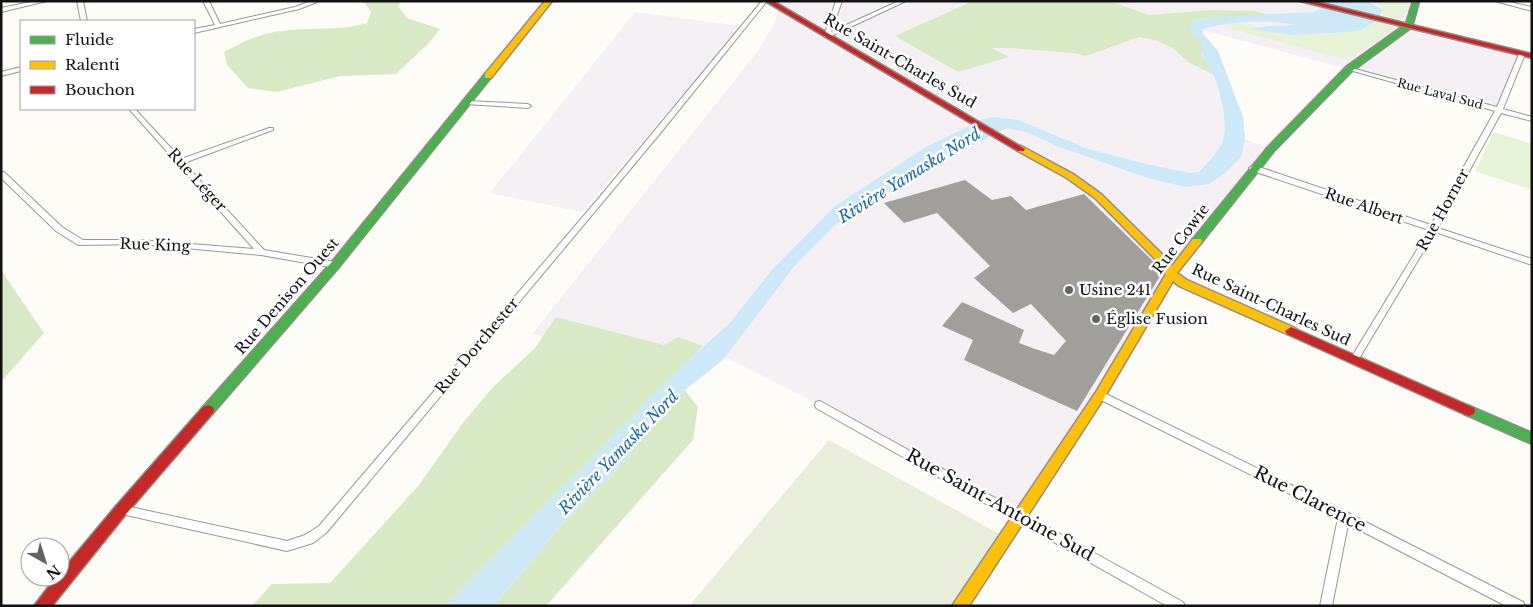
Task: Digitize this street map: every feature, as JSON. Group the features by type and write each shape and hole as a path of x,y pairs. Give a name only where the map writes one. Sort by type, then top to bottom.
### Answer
{"street":[{"path":"1,10 45,1"},
{"path":"80,1 84,20"},
{"path":"206,1 218,25"},
{"name":"Rue Denison Ouest","path":"42,606 121,510 335,265 549,1"},
{"name":"Rue Saint-Charles Sud","path":"767,1 1004,140 1070,176 1098,196 1164,262 1171,274 1183,283 1532,439"},
{"name":"Rue Dorchester","path":"121,510 287,546 309,539 323,529 492,327 663,128 767,1"},
{"path":"827,36 839,1"},
{"path":"827,36 904,1"},
{"path":"1304,1 1527,55"},
{"path":"1403,25 1412,20 1416,1"},
{"path":"1497,1 1532,9"},
{"path":"195,31 298,8 314,2"},
{"name":"Rue Cowie","path":"960,606 1100,395 1171,274 1253,168 1349,69 1403,25"},
{"name":"Rue Horner","path":"1354,360 1434,229 1527,55"},
{"path":"1,74 20,69"},
{"name":"Rue Laval Sud","path":"1349,69 1532,118"},
{"path":"467,103 528,106"},
{"name":"Rue Léger","path":"133,110 261,252"},
{"path":"180,162 271,129"},
{"name":"Rue Albert","path":"1253,168 1532,262"},
{"name":"Rue King","path":"1,174 59,229 81,243 140,242 261,252 335,265"},
{"name":"Rue Clarence","path":"1100,395 1344,516 1519,606"},
{"name":"Rue Saint-Antoine Sud","path":"820,405 1179,606"},
{"path":"1326,606 1344,516"}],"shaded area":[{"path":"782,1 1416,1 1408,26 1522,54 1499,110 1203,30 1203,34 1218,51 1243,117 1245,139 1271,149 1200,238 1020,515 820,405 703,346 683,365 532,334 758,51 775,21"},
{"path":"635,12 741,26 582,212 490,193"}],"green space":[{"path":"363,1 402,1 398,6 407,18 440,29 429,43 396,74 341,76 276,92 248,88 227,65 224,52 258,36 282,31 355,26 367,23 371,12"},
{"path":"973,1 1109,1 1149,15 1212,10 1254,11 1274,16 1216,17 1194,20 1202,42 1202,56 1214,75 1188,62 1173,48 1155,40 1139,37 1086,56 1074,53 991,48 1009,57 958,72 895,36"},
{"path":"1369,1 1411,1 1403,19 1383,17 1382,6"},
{"path":"1375,21 1400,26 1347,60 1232,29 1230,22 1294,35 1347,32"},
{"path":"1494,132 1532,144 1532,190 1475,171"},
{"path":"1,270 44,333 1,382"},
{"path":"556,317 664,345 678,337 703,346 446,606 252,606 272,584 330,583 419,485 462,424 493,387 535,348"},
{"path":"685,390 698,407 693,440 546,606 494,606 557,530 625,461 655,420"},
{"path":"829,440 1005,537 960,606 689,606"}],"water":[{"name":"Rivière Yamaska Nord","path":"1323,1 1367,1 1383,10 1377,20 1361,30 1347,32 1294,35 1251,29 1295,25 1260,22 1225,24 1202,29 1203,34 1218,51 1243,117 1245,140 1241,157 1225,173 1209,184 1186,187 1148,178 1059,147 1026,132 1006,128 909,178 834,226 796,264 723,360 685,390 655,420 625,461 557,530 494,606 446,606 683,365 730,323 771,271 835,206 926,147 981,120 993,117 1018,120 1088,149 1146,164 1190,173 1199,172 1214,156 1221,145 1224,138 1225,121 1214,77 1204,58 1202,42 1192,33 1189,25 1194,20 1216,17 1314,12 1327,5"}],"building":[{"name":"Usine 241","path":"965,180 992,200 1011,196 1026,210 1084,194 1157,265 1162,273 1077,411 964,360 973,340 942,326 962,302 1024,330 1019,343 1035,349 1054,355 1066,341 1031,304 1013,313 974,278 990,266 937,213 904,223 884,203"}],"traffic: fast":[{"path":"1197,241 1271,149 1349,69 1409,25 1416,1"},
{"path":"208,410 335,265 488,76"},
{"path":"1469,411 1532,439"}],"traffic: slow":[{"path":"488,76 549,1"},
{"path":"1021,149 1070,176 1098,196 1164,262 1171,274 1183,283 1291,331"},
{"path":"960,606 1100,395 1171,274 1197,241"}],"traffic: jam":[{"path":"768,1 1021,149"},
{"path":"1303,1 1532,56"},
{"path":"1291,331 1469,411"},
{"path":"42,606 121,510 208,410"}],"place":[{"name":"Usine 241","path":"1069,290"},
{"name":"Église Fusion","path":"1096,319"}]}
